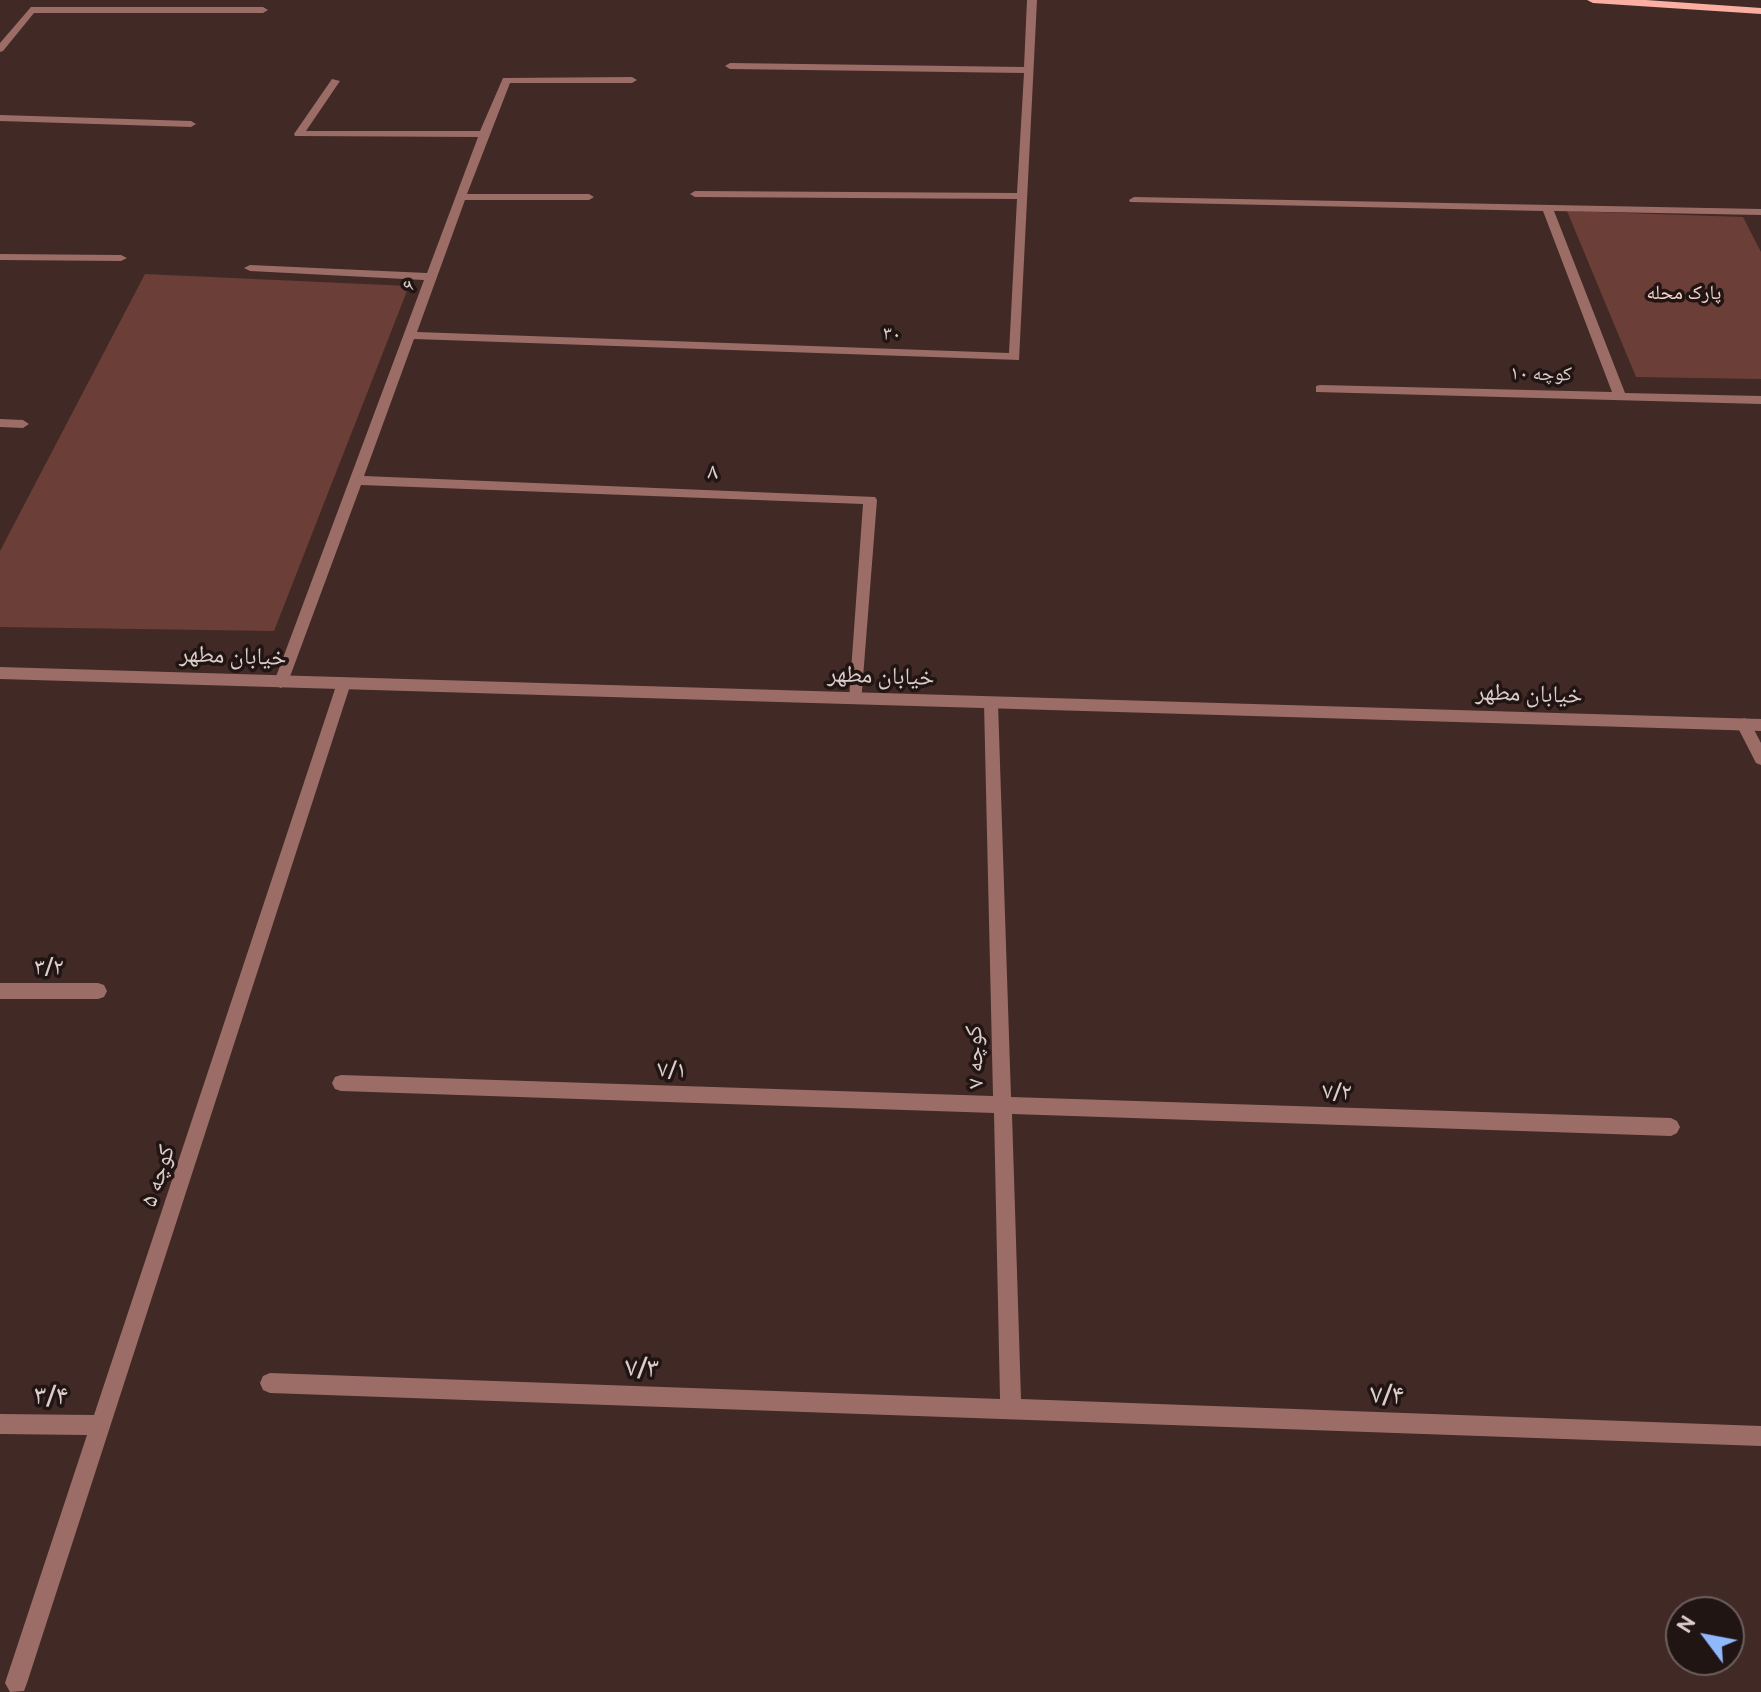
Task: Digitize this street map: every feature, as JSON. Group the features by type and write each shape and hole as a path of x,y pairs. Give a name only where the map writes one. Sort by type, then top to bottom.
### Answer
{"main road":[{"path":"1593,0 1761,11"}],"street":[{"name":"۳۰","path":"409,335 1015,357 1032,0"},
{"path":"0,49 31,10 263,10"},
{"path":"730,66 1029,70"},
{"name":"۶","path":"281,682 506,80 632,80"},
{"path":"335,81 299,134 484,134"},
{"path":"0,118 191,124"},
{"path":"695,194 1023,196"},
{"path":"461,197 589,197"},
{"path":"1134,200 1761,212"},
{"path":"1547,208 1620,396"},
{"path":"0,257 121,258"},
{"path":"250,268 431,277"},
{"name":"کوچه ۱۰","path":"1320,389 1761,400"},
{"path":"0,423 23,424"},
{"name":"۸","path":"356,480 870,500 856,699"},
{"name":"خیابان مطهر","path":"0,673 1761,725"},
{"name":"کوچه ۵","path":"16,1683 344,683"},
{"name":"کوچه ۷","path":"991,703 1011,1409"},
{"path":"1744,724 1761,759"},
{"name":"۳/۲","path":"0,991 98,991"},
{"name":"۷/۱","path":"341,1083 1002,1105"},
{"name":"۷/۲","path":"1002,1105 1671,1127"},
{"name":"۷/۳","path":"270,1383 1011,1409"},
{"name":"۷/۴","path":"1011,1409 1761,1436"},
{"name":"۳/۴","path":"0,1424 101,1425"}],"green space":[{"name":"پارک محله","path":"1567,211 1743,217 1761,252 1761,379 1636,377"},
{"path":"145,274 409,286 274,631 0,627 0,551"}]}
